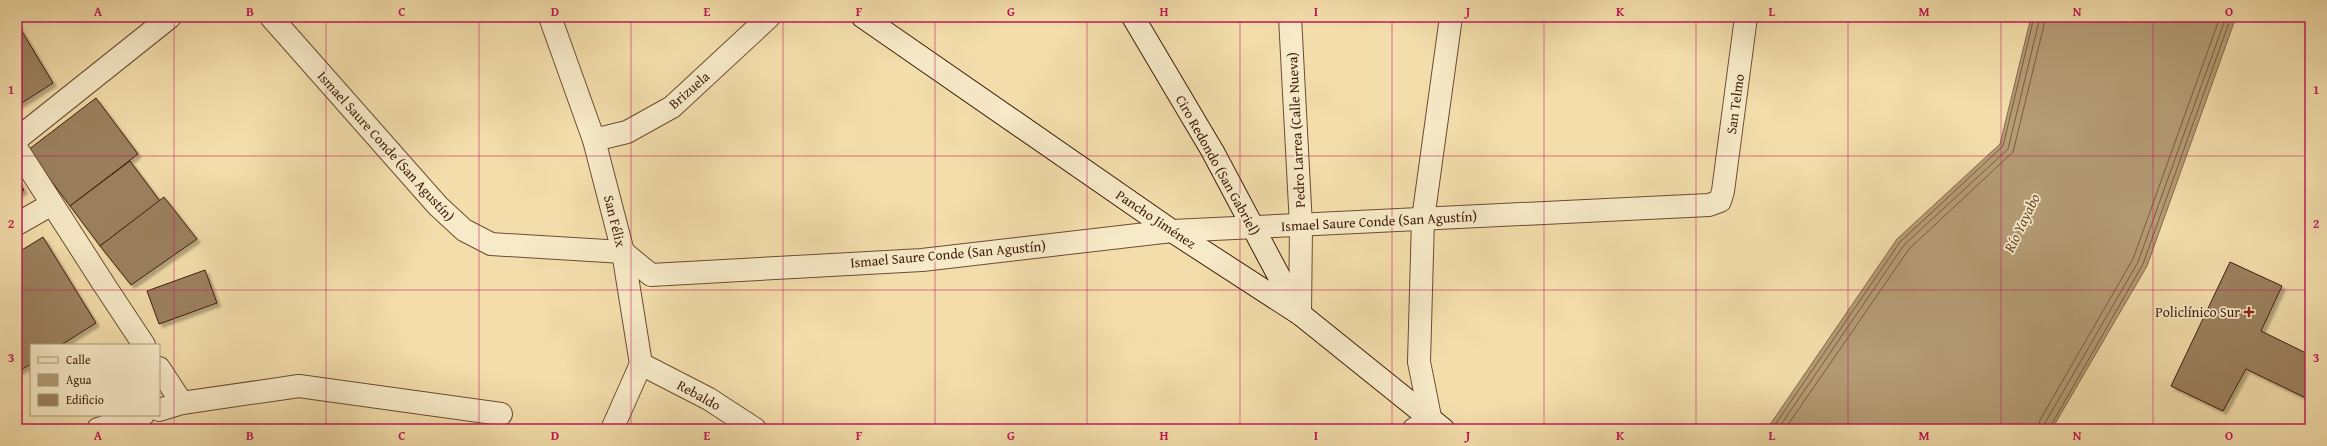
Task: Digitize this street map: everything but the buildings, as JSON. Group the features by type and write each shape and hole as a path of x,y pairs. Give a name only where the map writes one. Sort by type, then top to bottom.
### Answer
{"street":[{"path":"17,139 170,17"},
{"name":"Ismael Saure Conde (San Agustín)","path":"271,17 438,206 464,230 491,244 623,252 651,275 922,260 1172,231 1301,226 1709,205 1720,201 1723,190"},
{"name":"San Félix","path":"550,17 594,140 623,252 641,364"},
{"name":"Brizuela","path":"594,140 627,132 672,107 769,17"},
{"name":"Pancho Jiménez","path":"863,17 1172,231 1300,314 1430,427"},
{"name":"Ciro Redondo (San Gabriel)","path":"1133,17 1213,152 1252,228 1300,314"},
{"name":"Pedro Larrea (Calle Nueva)","path":"1290,17 1301,226 1300,314"},
{"path":"1430,427 1419,362 1423,219 1451,17"},
{"name":"San Telmo","path":"1723,190 1746,17"},
{"path":"17,149 143,344"},
{"path":"17,224 52,204"},
{"path":"613,428 641,364"},
{"name":"Rebaldo","path":"641,364 709,399 755,429"},
{"path":"160,370 182,403"},
{"path":"160,410 182,403 299,386 501,414"},
{"path":"98,429 140,416"}],"water":[{"name":"Río Yayabo","path":"2031,17 2236,17 2147,266 2052,429 1767,429 1897,239 2000,144"}],"place":[{"name":"Policlínico Sur","path":"2249,312"}]}
